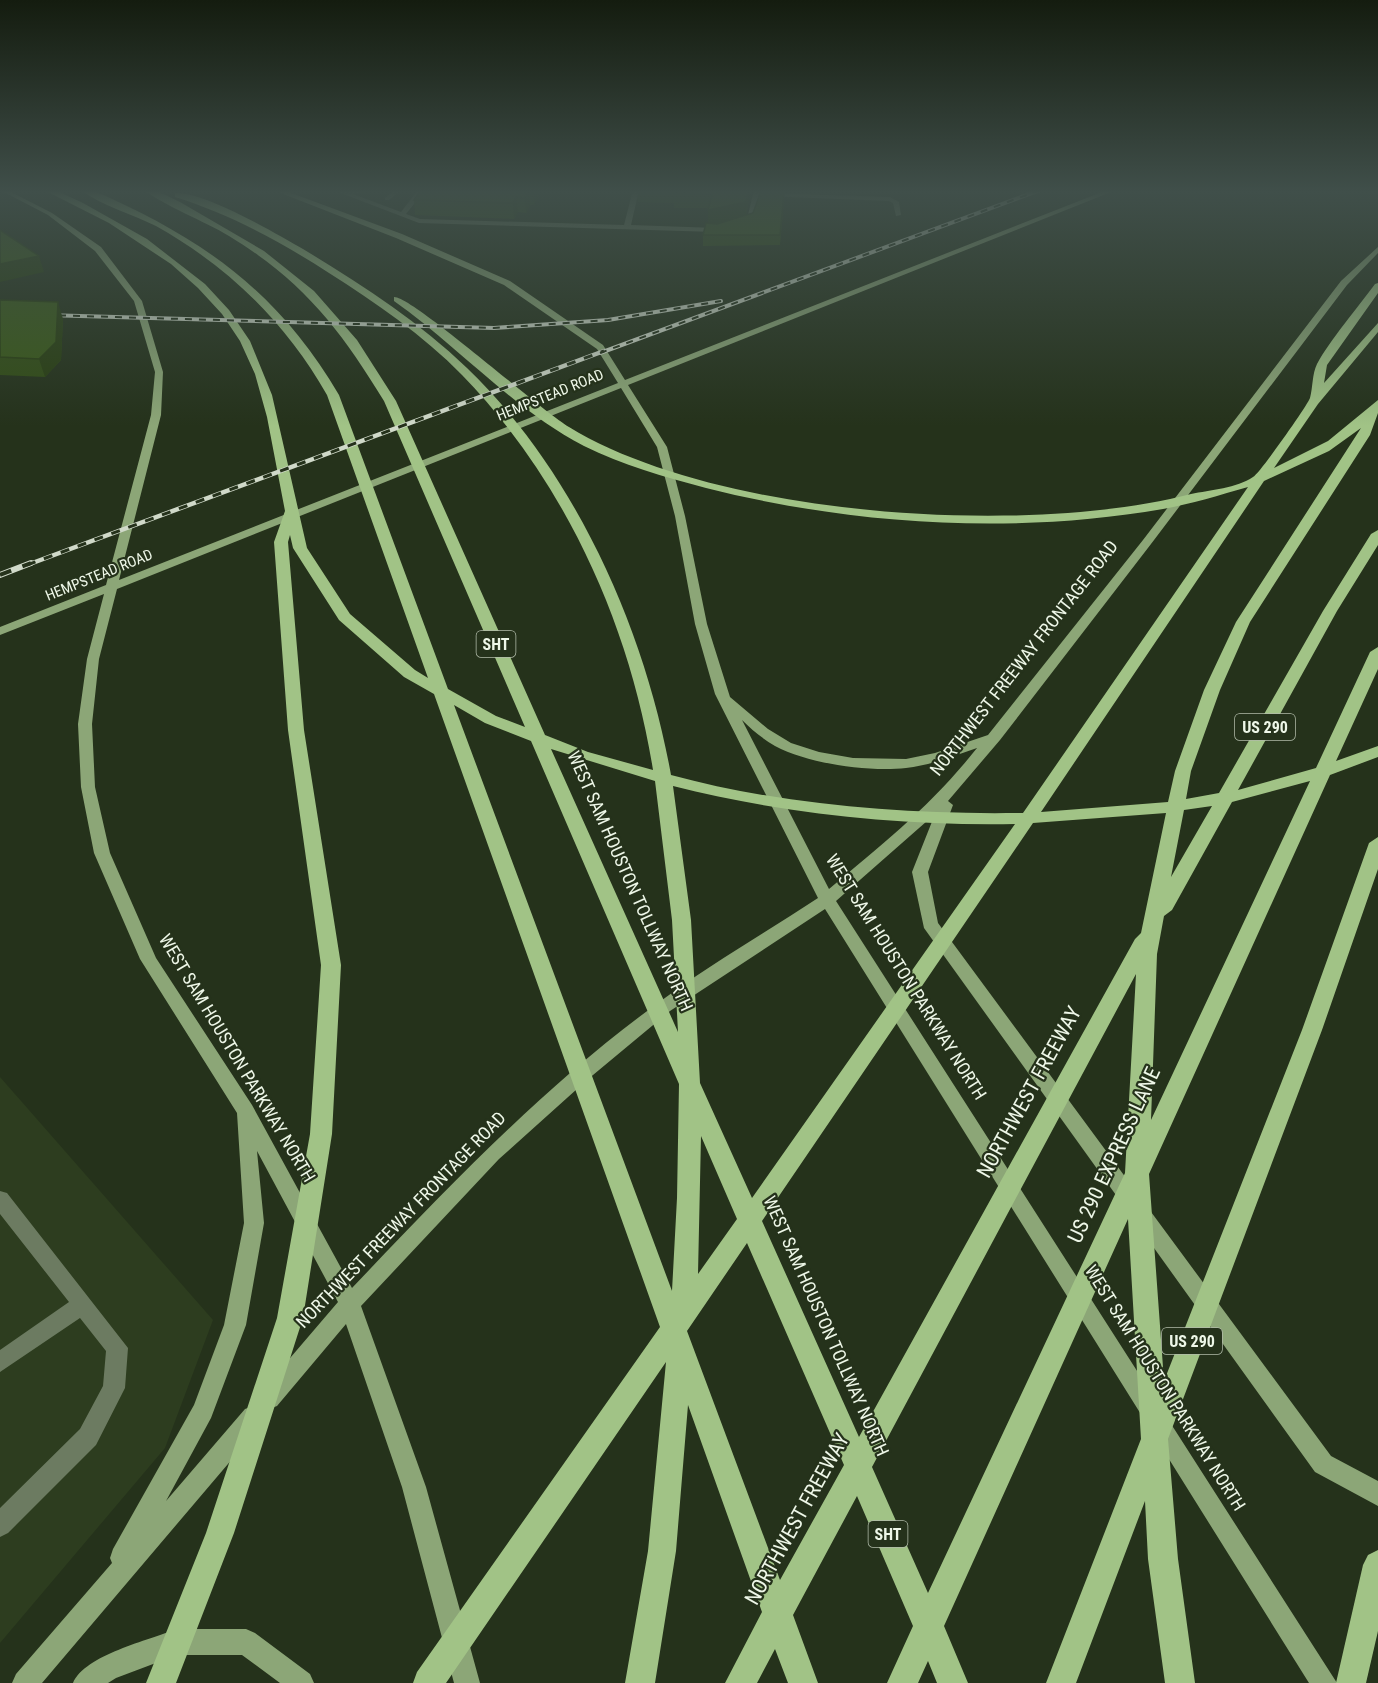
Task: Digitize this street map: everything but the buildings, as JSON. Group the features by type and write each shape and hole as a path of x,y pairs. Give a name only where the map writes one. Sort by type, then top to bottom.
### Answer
{"highway":[{"path":"179,269 200,284 227,311 245,341 261,376 290,512 309,568 334,607 373,646 408,672 461,704 537,738 627,768 705,788 778,801 945,818 1107,814 1209,800 1299,780 1378,751"},
{"path":"227,269 262,298 288,326 312,358 333,395 803,1683"},
{"name":"WEST SAM HOUSTON TOLLWAY NORTH","path":"281,269 317,301 353,341 390,401 953,1683"},
{"path":"329,269 407,321 450,357 488,395 524,439 558,488 587,538 617,609 647,699 670,803 683,910 692,1098 690,1236 662,1551 640,1683"},
{"path":"344,269 417,312 554,423 590,444 633,463 682,479 778,500 841,510 919,517 1022,519 1130,510 1183,502 1250,485 1305,461 1342,436 1375,407"},
{"path":"1314,402 1322,365 1378,286"},
{"path":"428,1683 1314,402 1378,326"},
{"path":"1180,1683 1163,1559 1137,1173 1147,954 1183,771 1212,690 1243,622 1364,435 1375,407"},
{"path":"160,1683 220,1533 290,1317 321,1134 331,965 296,730 281,542 290,512"},
{"name":"NORTHWEST FREEWAY","path":"740,1683 1155,921 1330,611 1378,534"},
{"name":"US 290 EXPRESS LANE","path":"902,1683 1378,652"},
{"name":"US 290","path":"1061,1683 1312,1030 1378,843"},
{"path":"1351,1683 1378,1565"}],"main road":[{"name":"WEST SAM HOUSTON PARKWAY NORTH","path":"113,269 138,301 159,372 156,415 91,670 85,724 88,787 102,853 148,959 245,1110 350,1305 414,1487 466,1683"},
{"name":"WEST SAM HOUSTON PARKWAY NORTH","path":"474,269 507,283 600,347 662,447 680,516 701,624 722,694 827,900 1324,1683"},
{"name":"HEMPSTEAD ROAD","path":"0,631 915,269"},
{"name":"NORTHWEST FREEWAY FRONTAGE ROAD","path":"25,1683 350,1305 492,1154 581,1075 664,1007 827,900 921,820 953,788 995,737 1322,311 1359,269"},
{"path":"722,694 757,726 785,746 858,763 920,762 995,737"},
{"path":"953,788 920,872 930,924 1323,1464 1378,1494"},
{"path":"108,1584 203,1410 235,1325 254,1223 245,1110"},
{"path":"86,1683 108,1668 177,1642 246,1642 301,1683"}],"lane":[{"path":"0,1199 117,1348 114,1388 88,1437 0,1525"},
{"path":"0,1362 83,1304"}],"shaded area":[{"path":"0,1077 213,1320 165,1448 0,1643"}],"railway":[{"path":"600,353 828,269"},
{"path":"45,315 494,328 608,320 721,301"},
{"path":"27,565 604,351"},
{"path":"0,575 31,563"}]}
